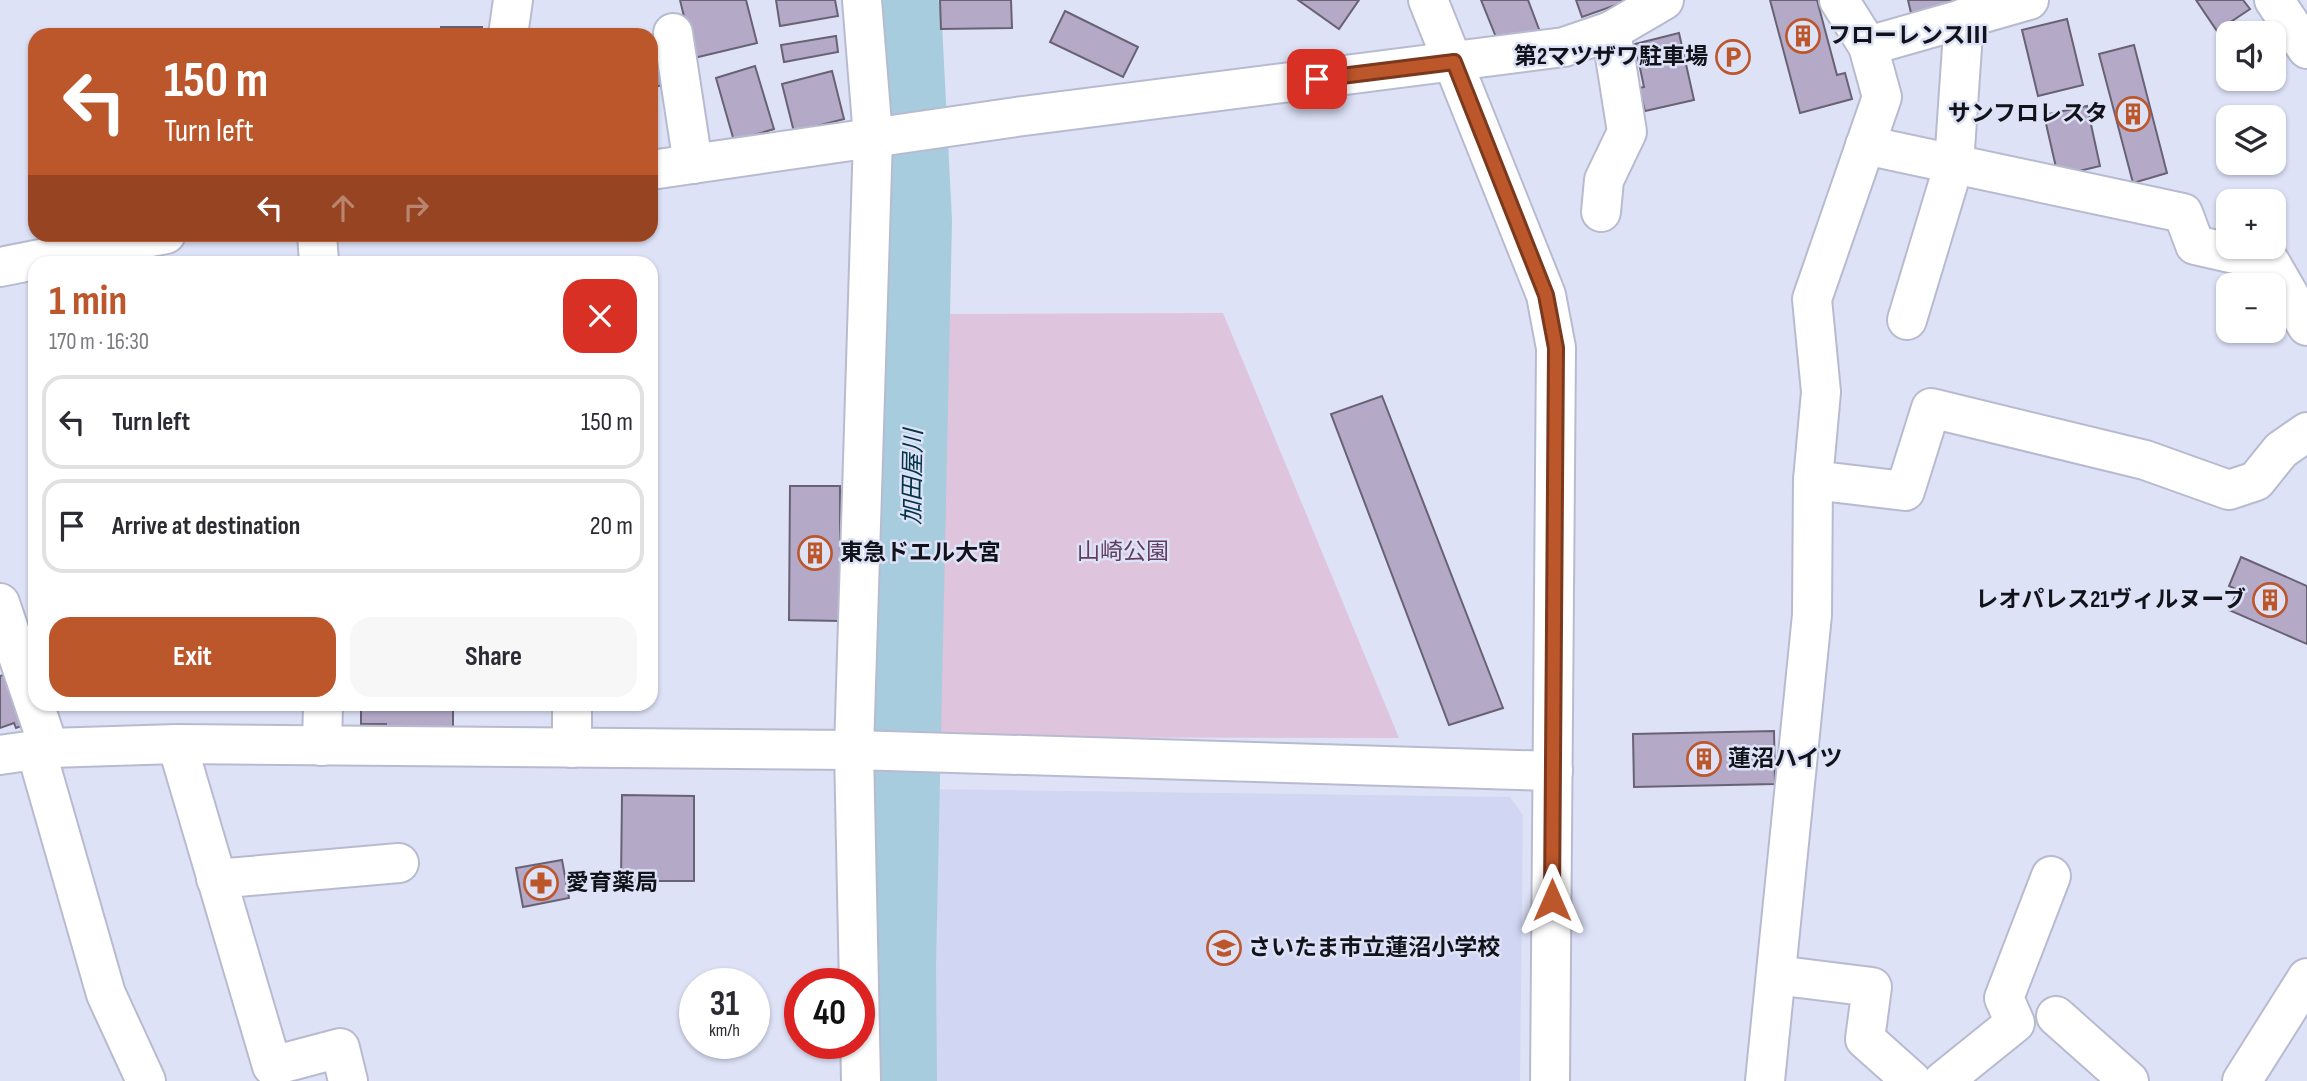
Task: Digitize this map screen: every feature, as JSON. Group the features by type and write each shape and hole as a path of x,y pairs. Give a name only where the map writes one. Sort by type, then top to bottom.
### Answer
{"street":[{"path":"509,28 513,0"},
{"path":"862,0 873,136 854,750 862,1081"},
{"path":"1428,0 1546,295 1556,348 1550,1081"},
{"path":"658,169 873,136 1564,47 1611,31 1664,0"},
{"path":"1765,1081 1812,615 1813,480 1821,392 1812,299 1882,97 1868,46 1839,0"},
{"path":"1868,46 2029,0"},
{"path":"2274,0 2307,48"},
{"path":"1907,320 1954,164 1964,18"},
{"path":"1601,212 1604,180 1627,132 1611,31"},
{"path":"673,33 693,164"},
{"path":"1865,145 2183,213 2195,245 2270,262 2307,326"},
{"path":"55,256 126,242"},
{"path":"0,267 28,261"},
{"path":"1813,480 1905,491 1931,408 2145,460 2229,490 2256,481 2281,450 2307,432"},
{"path":"0,603 28,751 106,994 146,1081"},
{"path":"322,746 323,711"},
{"path":"572,711 572,748"},
{"path":"28,751 177,744 854,750 1553,771"},
{"path":"177,744 272,1066 340,1048 348,1081"},
{"path":"216,879 399,863"},
{"path":"1943,1081 2015,1023 2004,998 2051,876"},
{"path":"1776,975 1872,987 1865,1039 1912,1081"},
{"path":"2242,1081 2306,981"},
{"path":"2056,1016 2129,1081"}],"shaded area":[{"name":"さいたま市立蓮沼小学校","path":"929,789 1510,797 1523,815 1520,1081 923,1081"}],"green space":[{"name":"山崎公園","path":"1223,313 1399,738 937,737 941,314"}],"building":[{"path":"680,0 746,0 757,43 694,58"},
{"path":"776,0 835,0 838,16 780,26"},
{"path":"940,0 1011,0 1012,28 941,29"},
{"path":"1298,0 1359,0 1339,29"},
{"path":"1481,0 1528,0 1540,32 1500,47"},
{"path":"1576,0 1630,0 1582,17"},
{"name":"フローレンスⅢ","path":"1770,0 1817,0 1837,75 1845,73 1852,99 1800,113"},
{"path":"1908,0 1964,0 1965,3 1911,13"},
{"path":"2196,0 2243,0 2250,9 2232,21 2216,21 2216,30"},
{"path":"1065,11 1138,47 1123,77 1050,42"},
{"path":"2067,19 2083,85 2038,96 2022,30"},
{"path":"441,27 482,27 482,28"},
{"path":"1679,33 1694,100 1645,111 1639,88 1644,87 1635,44"},
{"path":"836,36 838,52 784,62 781,45"},
{"name":"サンフロレスタ","path":"2134,45 2167,173 2133,183 2099,54"},
{"path":"658,55 666,84 658,86"},
{"path":"755,66 774,129 734,141 716,78"},
{"path":"832,71 844,119 794,132 782,84"},
{"path":"2087,106 2100,166 2058,176 2044,115"},
{"path":"1382,396 1503,708 1449,725 1331,414"},
{"name":"東急ドエル大宮","path":"790,486 840,486 840,621 789,620"},
{"name":"レオパレス21ヴィルヌーブ","path":"2241,557 2307,586 2307,644 2229,610 2238,590 2229,586"},
{"path":"19,670 28,699 28,711 32,711 35,721 16,728 14,723 0,728 0,676"},
{"path":"361,711 453,711 453,734 386,734 386,724 361,724"},
{"name":"蓮沼ハイツ","path":"1774,731 1775,784 1634,787 1633,734"},
{"path":"622,795 694,796 694,881 621,881"},
{"path":"562,860 569,898 523,907 516,868"}],"waterway":[{"name":"加田屋川","path":"903,1081 902,966 918,221 908,25 904,0"}],"place":[{"name":"フローレンスⅢ","path":"1803,36"},
{"name":"第2マツザワ駐車場","path":"1733,57"},
{"name":"サンフロレスタ","path":"2133,114"},
{"name":"東急ドエル大宮","path":"815,553"},
{"name":"レオパレス21ヴィルヌーブ","path":"2270,600"},
{"name":"蓮沼ハイツ","path":"1704,759"},
{"name":"愛育薬局","path":"541,883"},
{"name":"さいたま市立蓮沼小学校","path":"1224,948"}],"route":[{"path":"1317,79 1454,62 1546,295 1556,348 1552,900"}]}
